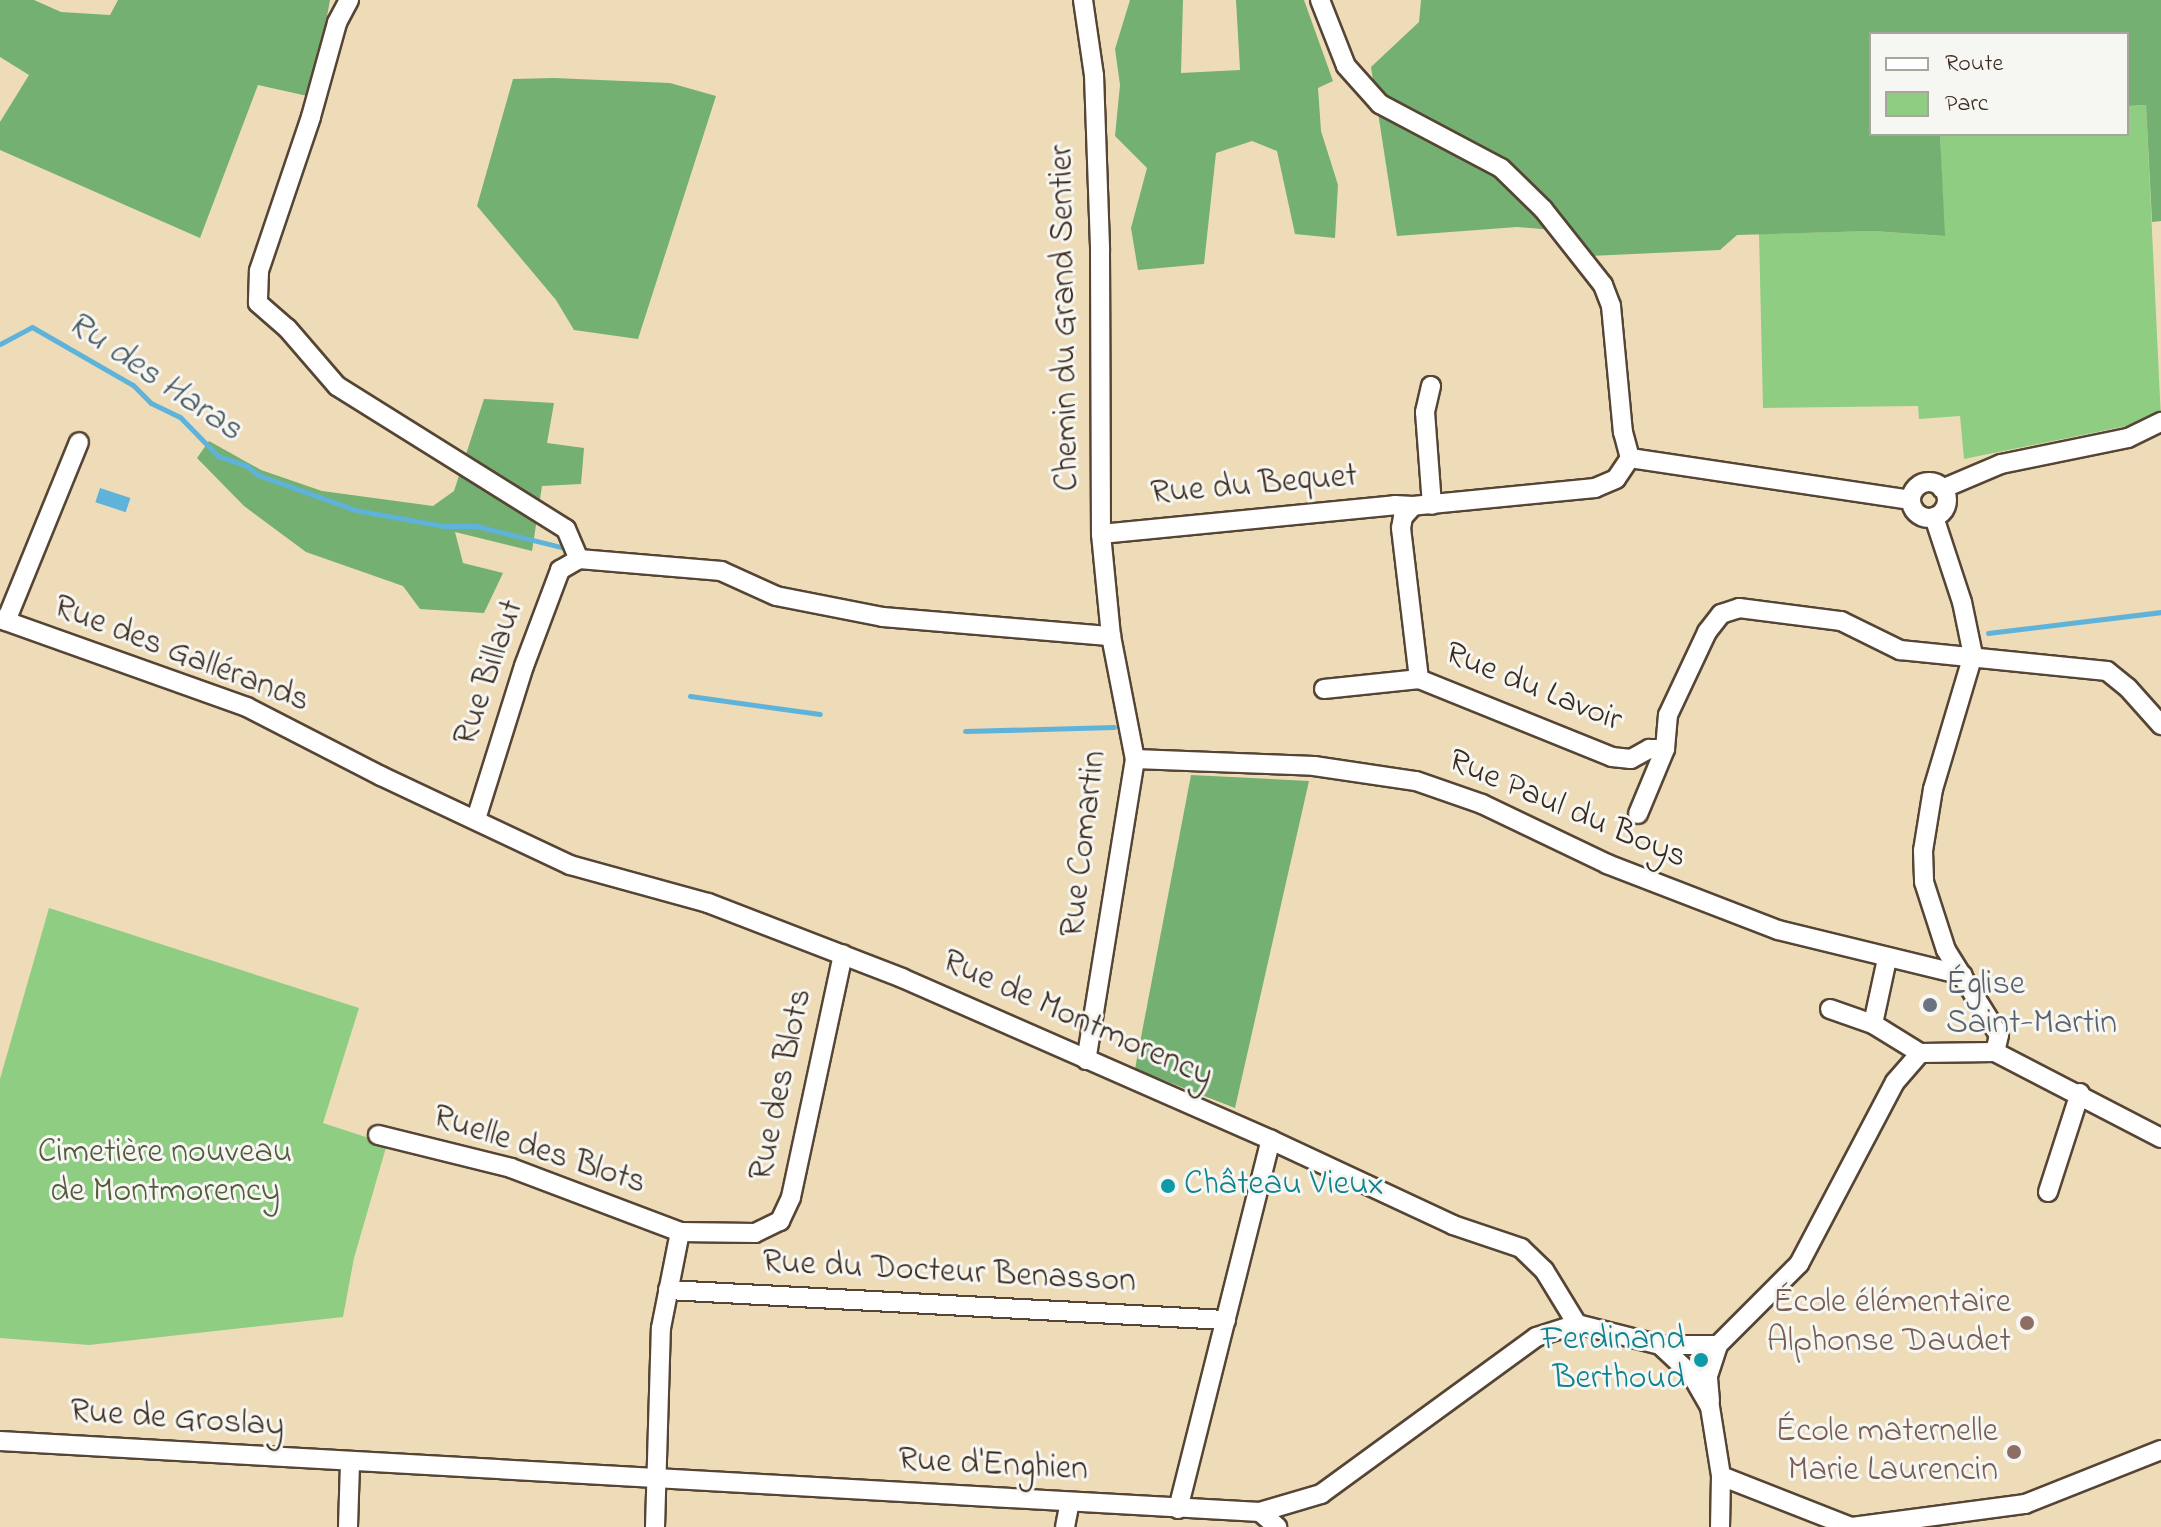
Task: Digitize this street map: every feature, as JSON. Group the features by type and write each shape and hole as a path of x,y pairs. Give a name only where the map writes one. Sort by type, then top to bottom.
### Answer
{"street":[{"path":"349,0 337,23 311,117 259,271 258,303 287,328 337,386 566,529 579,559 721,571 776,596 883,617 1111,636"},
{"name":"Chemin du Grand Sentier","path":"1083,0 1094,75 1099,235 1101,534 1111,636"},
{"path":"1320,0 1346,66 1380,104 1501,168 1570,240 1603,285 1611,306 1623,432 1630,458 1616,479 1595,488 1423,506 1425,412 1431,386"},
{"path":"1942,489 2001,464 2128,438 2161,422"},
{"path":"3,620 79,442"},
{"path":"1630,458 1911,500"},
{"path":"1933,483 1942,489 1946,505 1934,517 1918,514 1911,500 1914,490 1922,484 1933,483"},
{"name":"Rue du Bequet","path":"1101,534 1395,505 1423,506"},
{"name":"Rue du Lavoir","path":"1423,506 1403,517 1401,528 1419,679 1612,757 1631,759 1649,749 1665,749 1668,715 1707,632 1721,614 1739,608 1841,621 1900,650 2107,671 2161,725"},
{"path":"1934,517 1962,602 1973,655 1933,789 1923,851 1924,882 1946,950 1999,1035 1995,1052"},
{"name":"Rue Billaut","path":"476,819 524,666 560,570 579,559"},
{"name":"Rue des Gallérands","path":"3,620 247,707 381,776"},
{"name":"Rue Comartin","path":"1086,1060 1135,759 1111,636"},
{"path":"1324,689 1419,679"},
{"path":"1638,814 1665,749"},
{"name":"Rue Paul du Boys","path":"1135,759 1314,766 1416,781 1482,804 1607,864 1778,930 1887,959 1963,975"},
{"name":"Rue de Montmorency","path":"381,776 570,865 708,903 843,955 1271,1140 1453,1225 1521,1248 1544,1270 1577,1324"},
{"name":"Rue des Blots","path":"680,1232 755,1233 780,1221 791,1197 843,955"},
{"path":"1873,1024 1887,959"},
{"path":"1830,1009 1873,1024 1920,1053 1995,1052 2080,1093 2161,1138"},
{"path":"1720,1527 1721,1476 1708,1376 1718,1345 1799,1264 1895,1082 1920,1053"},
{"path":"2048,1192 2080,1093"},
{"name":"Ruelle des Blots","path":"378,1135 511,1168 680,1232"},
{"path":"1178,1509 1271,1140"},
{"path":"655,1527 661,1328 680,1232"},
{"name":"Rue du Docteur Benasson","path":"668,1290 1226,1320"},
{"path":"1577,1324 1660,1345 1718,1345"},
{"name":"Rue d'Enghien","path":"350,1463 1260,1512 1321,1494 1536,1337 1577,1324"},
{"path":"1660,1345 1691,1374 1710,1407"},
{"name":"Rue de Groslay","path":"0,1441 350,1463"},
{"path":"1721,1476 1852,1527 2025,1504 2161,1450"},
{"path":"348,1527 350,1463"},
{"path":"1065,1527 1070,1502"},
{"path":"1260,1512 1277,1527"}],"green space":[{"path":"0,0 34,0 61,12 110,15 118,0 330,0 312,97 258,85 200,238 0,150 0,122 29,75 0,57"},
{"path":"1130,0 1183,0 1181,73 1240,70 1236,0 1304,0 1333,81 1318,88 1321,131 1338,185 1335,238 1295,234 1277,151 1252,141 1216,153 1204,264 1138,270 1131,228 1147,168 1115,136 1120,85 1115,49"},
{"path":"1421,0 2161,0 2161,221 2152,222 2146,105 2129,106 2129,32 1869,32 1869,136 1940,136 1945,236 1872,231 1737,235 1720,250 1590,256 1566,231 1517,227 1397,236 1371,67 1419,22"},
{"path":"513,79 670,83 716,96 638,339 574,330 556,300 477,206"},
{"path":"2146,105 2161,419 1964,459 1960,416 1919,419 1918,406 1763,408 1759,234 1872,231 1944,236 1940,136 2129,136 2129,106"},
{"path":"484,399 554,403 547,443 584,448 581,484 542,486 532,551 455,532 463,563 503,573 484,613 420,609 403,586 306,552 244,506 197,458 209,441 261,470 322,491 433,506 454,491"},
{"path":"1191,775 1309,781 1235,1108 1135,1069"},
{"name":"Cimetière nouveau de Montmorency","path":"49,908 359,1008 323,1123 387,1144 354,1258 343,1317 89,1345 0,1338 0,1079"}],"water":[{"path":"100,488 130,498 126,512 95,502"}],"waterway":[{"name":"Ru des Haras","path":"0,344 32,327 133,385 151,403 180,417 218,456 247,466 258,475 355,510 443,526 476,526 561,547"},
{"name":"Ru des Haras","path":"1988,633 2161,612"},
{"name":"Ru des Haras","path":"690,696 820,714"},
{"name":"Ru des Haras","path":"965,731 1114,727"}],"place":[{"name":"Église Saint-Martin","path":"1930,1005"},
{"name":"Château Vieux","path":"1168,1186"},
{"name":"École élémentaire Alphonse Daudet","path":"2027,1323"},
{"name":"Ferdinand Berthoud","path":"1701,1360"},
{"name":"École maternelle Marie Laurencin","path":"2014,1452"}]}
